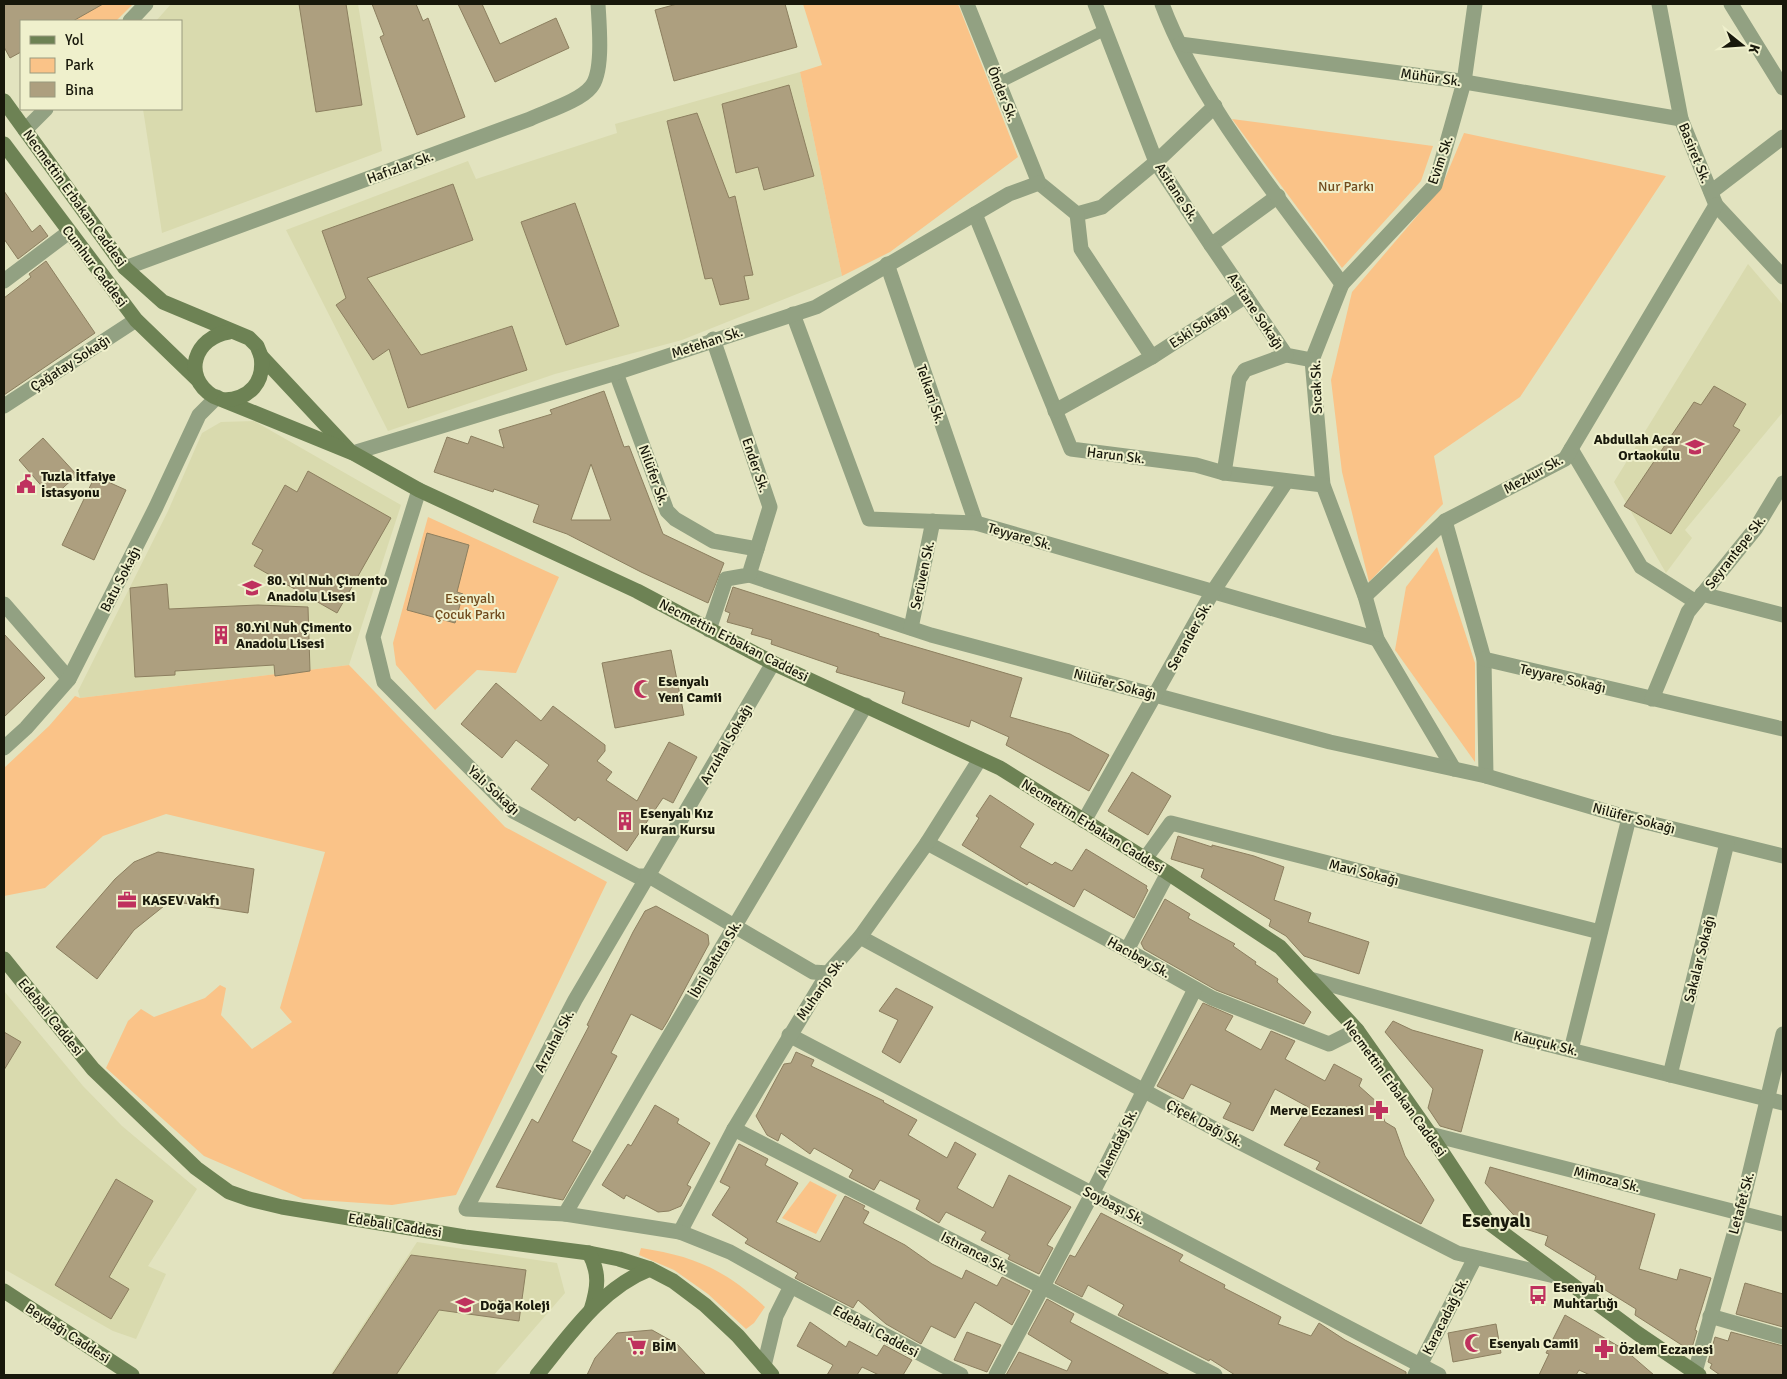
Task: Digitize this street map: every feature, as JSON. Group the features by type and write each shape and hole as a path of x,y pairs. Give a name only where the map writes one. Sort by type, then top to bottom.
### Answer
{"main road":[{"name":"Necmettin Erbakan Caddesi","path":"4,102 125,268 163,302 229,332 249,338 261,356 353,453"},
{"name":"Cumhur Caddesi","path":"4,144 136,320 200,384"},
{"path":"200,384 195,368 196,357 201,347 218,333 229,332"},
{"path":"220,399 235,399 246,395 255,388 263,367 261,356"},
{"name":"Necmettin Erbakan Caddesi","path":"200,384 220,399 353,453 419,490 637,591 773,663 1000,768 1280,947 1357,1030 1430,1134 1488,1222 1697,1374"},
{"name":"Edebali Caddesi","path":"4,960 92,1069 196,1168 230,1192 249,1199 291,1208 465,1237 589,1253 619,1259 650,1269 673,1281 705,1305 738,1336 768,1370"},
{"path":"589,1253 596,1266 598,1282 590,1310"},
{"path":"537,1375 590,1310 628,1280 650,1269"},
{"name":"Beydağı Caddesi","path":"4,1291 132,1375"}],"street":[{"path":"131,20 146,4"},
{"name":"Hafızlar Sk.","path":"125,268 530,119 574,99 592,87 600,56 598,4"},
{"name":"Önder Sk.","path":"966,4 1039,184"},
{"path":"1162,4 1180,44 1225,125 1342,284"},
{"name":"Evim Sk.","path":"1342,284 1435,185 1464,82 1475,4"},
{"name":"Basiret Sk.","path":"1659,4 1681,119 1713,199 1783,277"},
{"path":"1731,4 1783,88"},
{"name":"Asitane Sk.","path":"1098,5 1156,162 1211,245"},
{"name":"Mühür Sk.","path":"1180,44 1464,82 1681,119"},
{"path":"1077,214 1102,207 1156,162 1215,106"},
{"path":"25,130 45,110"},
{"path":"1713,199 1783,137"},
{"path":"1039,184 1077,214 1081,249 1152,357"},
{"name":"Metehan Sk.","path":"353,453 616,373 713,339 816,307 1010,194 1039,184"},
{"path":"1211,245 1278,196"},
{"name":"Mezkur Sk.","path":"1364,596 1445,521 1565,459 1713,199"},
{"name":"Harun Sk.","path":"975,214 1071,449 1196,465 1224,473 1286,482 1323,485"},
{"path":"4,281 69,232"},
{"name":"Asitane Sokağı","path":"1211,245 1286,355 1312,360"},
{"name":"Telkari Sk.","path":"887,264 976,523"},
{"name":"Sıcak Sk.","path":"1342,284 1312,360 1323,485 1364,596 1377,639 1454,769"},
{"name":"Eski Sokağı","path":"1055,411 1152,357 1246,296"},
{"name":"Teyyare Sk.","path":"793,314 869,519 976,523 1212,593 1377,639"},
{"name":"Çağatay Sokağı","path":"4,406 136,320"},
{"name":"Ender Sk.","path":"713,339 770,507 749,575"},
{"path":"1224,473 1239,379 1244,370 1286,355"},
{"name":"Nilüfer Sk.","path":"616,373 668,511 675,519 713,541 757,549"},
{"path":"199,414 200,384"},
{"name":"Batu Sokağı","path":"4,748 26,728 69,679 156,507 199,414 220,399"},
{"path":"1571,449 1641,567 1699,598 1783,615"},
{"name":"Serander Sk.","path":"1084,821 1212,593 1286,482"},
{"name":"Seyrantepe Sk.","path":"1652,699 1688,612 1756,528 1783,483"},
{"name":"Yalı Sokağı","path":"419,490 373,637 384,682 513,811 636,876 649,876 813,972 828,973"},
{"path":"1445,521 1484,659 1486,776"},
{"name":"Serüven Sk.","path":"910,628 933,522"},
{"path":"709,630 726,579 749,575"},
{"name":"Nilüfer Sokağı","path":"749,575 910,628 1156,695 1330,742 1486,776 1629,818 1783,856"},
{"path":"4,604 69,679"},
{"name":"Teyyare Sokağı","path":"1484,659 1783,729"},
{"name":"Arzuhal Sokağı","path":"649,876 773,663"},
{"name":"İbni Batuta Sk.","path":"566,1214 866,705"},
{"name":"Muharip Sk.","path":"680,1232 734,1129 828,973 860,937 927,843 980,759"},
{"path":"1571,1050 1629,818"},
{"name":"Mavi Sokağı","path":"1145,859 1171,824 1600,932"},
{"name":"Hacıbey Sk.","path":"927,843 1127,950 1212,998 1329,1044 1357,1030"},
{"name":"Sakalar Sokağı","path":"1670,1075 1727,843"},
{"path":"1127,950 1168,874"},
{"name":"Arzuhal Sk.","path":"466,1209 575,1000 649,876"},
{"name":"Çiçek Dağı Sk.","path":"860,937 1237,1141 1457,1254 1563,1278"},
{"name":"Kauçuk Sk.","path":"1310,979 1571,1050 1783,1103"},
{"name":"Alemdağ Sk.","path":"996,1375 1042,1285 1092,1194 1195,989"},
{"name":"Letafet Sk.","path":"1697,1374 1710,1316 1740,1213 1783,1034"},
{"name":"Soybaşı Sk.","path":"789,1035 1092,1194 1418,1370 1438,1375"},
{"name":"Istıranca Sk.","path":"734,1129 1215,1375"},
{"name":"Mimoza Sk.","path":"1430,1134 1783,1224"},
{"name":"Edebali Caddesi","path":"466,1209 566,1214 680,1232 730,1252 961,1375"},
{"name":"Karacadağ Sk.","path":"1418,1370 1476,1258"},
{"name":"Edebali Caddesi","path":"768,1370 776,1316 791,1286"},
{"path":"1710,1316 1783,1337"}],"lane":[{"path":"999,83 1106,30"}],"shaded area":[{"path":"171,4 358,4 382,151 162,233 143,110 182,110 182,20 157,20"},
{"path":"800,72 842,276 682,340 555,374 388,431 286,230 468,161 476,179 617,133 615,124"},
{"name":"Abdullah Acar Ortaokulu","path":"1748,264 1783,305 1783,412 1685,530 1692,538 1666,573 1614,482"},
{"name":"80. Yıl Nuh Çimento Anadolu Lisesi","path":"254,421 401,505 349,665 80,698 78,691 168,511 202,433 221,422"},
{"path":"4,991 83,1086 122,1126 197,1189 148,1266 166,1274 136,1339 113,1331 4,1269"},
{"name":"Doğa Koleji","path":"417,1242 557,1263 565,1293 494,1375 330,1375"}],"green space":[{"path":"101,4 133,4 117,20 75,20"},
{"path":"803,4 958,4 1018,157 890,252 842,276 800,72 822,65"},
{"name":"Nur Parkı","path":"1232,119 1433,146 1421,181 1342,268"},
{"path":"1464,133 1666,176 1520,397 1434,456 1443,504 1369,582 1342,472 1331,380 1352,292 1441,188"},
{"name":"Esenyalı Çocuk Parkı","path":"428,517 559,577 516,673 477,670 435,710 396,665 393,643"},
{"path":"1437,547 1475,663 1475,762 1395,650 1406,587"},
{"path":"349,665 505,827 607,882 456,1195 392,1205 303,1199 204,1156 106,1068 128,1021 141,1009 154,1017 205,998 220,985 226,988 221,1015 252,1049 292,1022 280,1008 325,852 166,814 103,836 45,888 4,896 4,768 49,726 75,696 80,698"},
{"path":"810,1181 837,1195 816,1234 782,1218"},
{"path":"641,1248 693,1260 723,1274 751,1294 765,1307 754,1323 746,1329 708,1294 674,1270 639,1255"}],"building":[{"path":"4,4 103,4 75,20 20,20 20,53 10,58 4,47"},
{"path":"299,4 346,4 362,105 316,112"},
{"path":"372,4 416,4 423,21 428,18 465,117 417,135 380,37 384,35"},
{"path":"458,4 482,4 500,44 556,18 569,48 495,82"},
{"path":"677,4 785,4 797,47 674,81 655,10"},
{"path":"789,85 814,176 764,190 758,167 736,173 722,104"},
{"path":"697,113 729,198 735,196 753,275 744,276 749,299 720,305 712,278 705,279 667,121"},
{"path":"453,184 473,240 367,278 421,355 512,326 527,370 408,408 389,349 373,360 336,305 346,298 322,231"},
{"path":"4,191 32,232 40,225 48,236 18,259 4,239"},
{"path":"575,203 619,326 566,345 521,222"},
{"path":"46,261 95,333 4,395 4,298 31,277 29,274"},
{"path":"1714,386 1746,404 1733,426 1740,430 1671,534 1624,506 1694,402 1701,405"},
{"path":"604,391 624,447 629,446 663,534 724,563 708,603 641,572 567,534 533,522 539,505 494,489 493,492 434,472 447,437 468,444 471,436 504,448 499,430 552,414 550,410","holes":["591,464 611,520 571,520"]},
{"path":"43,438 77,475 52,498 19,460"},
{"path":"308,471 391,518 337,613 254,566 263,550 252,544 285,485 297,492"},
{"path":"95,476 126,490 94,560 62,545"},
{"path":"427,533 469,545 457,592 463,594 455,623 407,610"},
{"name":"80.Yıl Nuh Çimento Anadolu Lisesi","path":"167,584 169,609 258,605 308,607 310,671 275,676 274,665 175,671 175,675 135,677 130,588"},
{"path":"733,587 879,634 879,636 1022,678 1010,717 1070,734 1109,755 1089,791 1006,745 1009,737 971,720 969,727 902,703 905,692 836,672 838,667 771,644 772,640 751,634 753,629 727,622 730,613 725,611"},
{"path":"4,634 45,678 4,717"},
{"name":"Esenyalı Yeni Camii","path":"671,650 684,715 615,728 602,663"},
{"path":"496,683 541,721 553,706 605,745 605,751 597,761 612,772 606,780 637,801 669,742 697,757 673,803 663,798 627,851 578,817 575,821 531,789 549,765 516,740 502,758 461,724"},
{"path":"1132,772 1171,796 1148,835 1108,811"},
{"path":"990,795 1034,824 1020,847 1052,865 1055,862 1072,871 1086,849 1147,886 1148,890 1134,918 1084,889 1074,907 1029,882 1027,885 962,845 979,818 976,816"},
{"path":"1178,836 1212,847 1212,845 1254,856 1284,867 1274,900 1311,913 1308,922 1369,942 1359,974 1304,956 1286,936 1269,926 1271,920 1201,877 1204,869 1171,859"},
{"path":"158,852 254,869 248,913 183,903 164,906 134,930 97,979 56,947 115,879 134,862"},
{"path":"1165,899 1190,914 1188,918 1235,944 1233,946 1256,962 1255,964 1278,979 1277,982 1311,1012 1304,1024 1216,990 1144,949 1141,943"},
{"path":"656,906 708,935 709,944 667,1022 662,1030 631,1014 611,1053 617,1056 572,1141 591,1151 563,1200 496,1187 532,1119 538,1123 589,1026 587,1025 633,932 645,911"},
{"path":"896,988 933,1007 900,1063 882,1052 898,1020 879,1011"},
{"path":"1203,1003 1233,1016 1225,1030 1261,1050 1271,1031 1295,1041 1285,1059 1325,1081 1334,1064 1362,1079 1359,1086 1378,1103 1385,1122 1395,1128 1405,1156 1434,1200 1421,1224 1316,1169 1320,1162 1284,1145 1308,1107 1275,1089 1253,1131 1223,1118 1231,1103 1191,1084 1183,1099 1157,1086"},
{"path":"1393,1021 1412,1030 1483,1050 1461,1132 1440,1126 1428,1108 1433,1089 1385,1032"},
{"path":"4,1032 21,1042 4,1070"},
{"path":"796,1052 814,1060 811,1066 884,1101 917,1120 908,1135 947,1158 955,1142 976,1154 957,1188 993,1208 1009,1175 1071,1207 1047,1245 1053,1248 1039,1274 1008,1259 1010,1255 981,1240 986,1232 946,1212 939,1223 916,1209 920,1200 880,1180 874,1190 849,1177 853,1170 814,1148 810,1154 781,1133 778,1141 767,1135 756,1116 784,1064 791,1063"},
{"path":"655,1105 679,1119 677,1123 710,1143 687,1185 691,1187 681,1206 669,1211 658,1212 626,1195 624,1199 602,1185 628,1144 631,1146"},
{"path":"739,1144 768,1159 765,1165 798,1183 776,1222 820,1242 845,1196 865,1206 863,1209 869,1212 863,1223 905,1245 932,1264 962,1279 966,1270 997,1286 1002,1277 1030,1291 1012,1325 975,1302 955,1338 931,1326 921,1344 886,1324 858,1300 853,1308 795,1278 798,1273 745,1243 748,1239 712,1215 730,1187 720,1182"},
{"path":"1490,1167 1655,1214 1639,1269 1677,1280 1680,1269 1711,1278 1695,1330 1697,1331 1691,1351 1635,1315 1636,1309 1594,1283 1596,1276 1545,1245 1548,1236 1522,1228 1520,1222 1485,1183"},
{"path":"116,1179 153,1201 109,1277 129,1289 111,1319 55,1285"},
{"path":"1101,1213 1183,1255 1179,1261 1225,1285 1224,1288 1281,1317 1278,1324 1311,1336 1319,1323 1345,1340 1406,1372 1406,1375 1235,1375 1210,1359 1209,1361 1118,1315 1124,1305 1088,1285 1082,1297 1055,1283 1070,1255 1075,1257"},
{"path":"411,1255 526,1270 519,1321 439,1310 396,1375 332,1375"},
{"path":"1745,1283 1783,1294 1783,1327 1736,1314"},
{"path":"1047,1299 1074,1314 1070,1322 1170,1375 1006,1375 1019,1352 1067,1371 1072,1361 1028,1334"},
{"path":"1565,1315 1625,1350 1654,1375 1590,1375 1579,1370 1576,1375 1539,1375 1549,1354 1546,1353"},
{"path":"810,1322 846,1347 849,1341 877,1356 884,1345 912,1360 903,1375 879,1375 862,1367 857,1375 827,1375 833,1365 797,1346"},
{"name":"Esenyalı Camii","path":"1496,1324 1501,1353 1453,1362 1448,1333"},
{"path":"652,1330 677,1344 706,1375 587,1375 595,1358 617,1333"},
{"path":"967,1332 1001,1345 987,1372 954,1360"},
{"path":"1731,1332 1783,1346 1783,1375 1720,1375 1710,1368 1712,1364 1708,1362 1715,1337 1728,1341"}],"place":[{"name":"Abdullah Acar Ortaokulu","path":"1695,447"},
{"name":"Tuzla İtfaiye İstasyonu","path":"26,484"},
{"name":"80. Yıl Nuh Çimento Anadolu Lisesi","path":"252,588"},
{"name":"80.Yıl Nuh Çimento Anadolu Lisesi","path":"221,635"},
{"name":"Esenyalı Yeni Camii","path":"643,689"},
{"name":"Esenyalı Kız Kuran Kursu","path":"625,821"},
{"name":"KASEV Vakfı","path":"127,900"},
{"name":"Merve Eczanesi","path":"1379,1110"},
{"name":"Esenyalı Muhtarlığı","path":"1538,1295"},
{"name":"Doğa Koleji","path":"465,1305"},
{"name":"Esenyalı Camii","path":"1474,1343"},
{"name":"BİM","path":"637,1346"},
{"name":"Özlem Eczanesi","path":"1604,1349"}],"district":[{"name":"Esenyalı","path":"1496,1220"}]}
